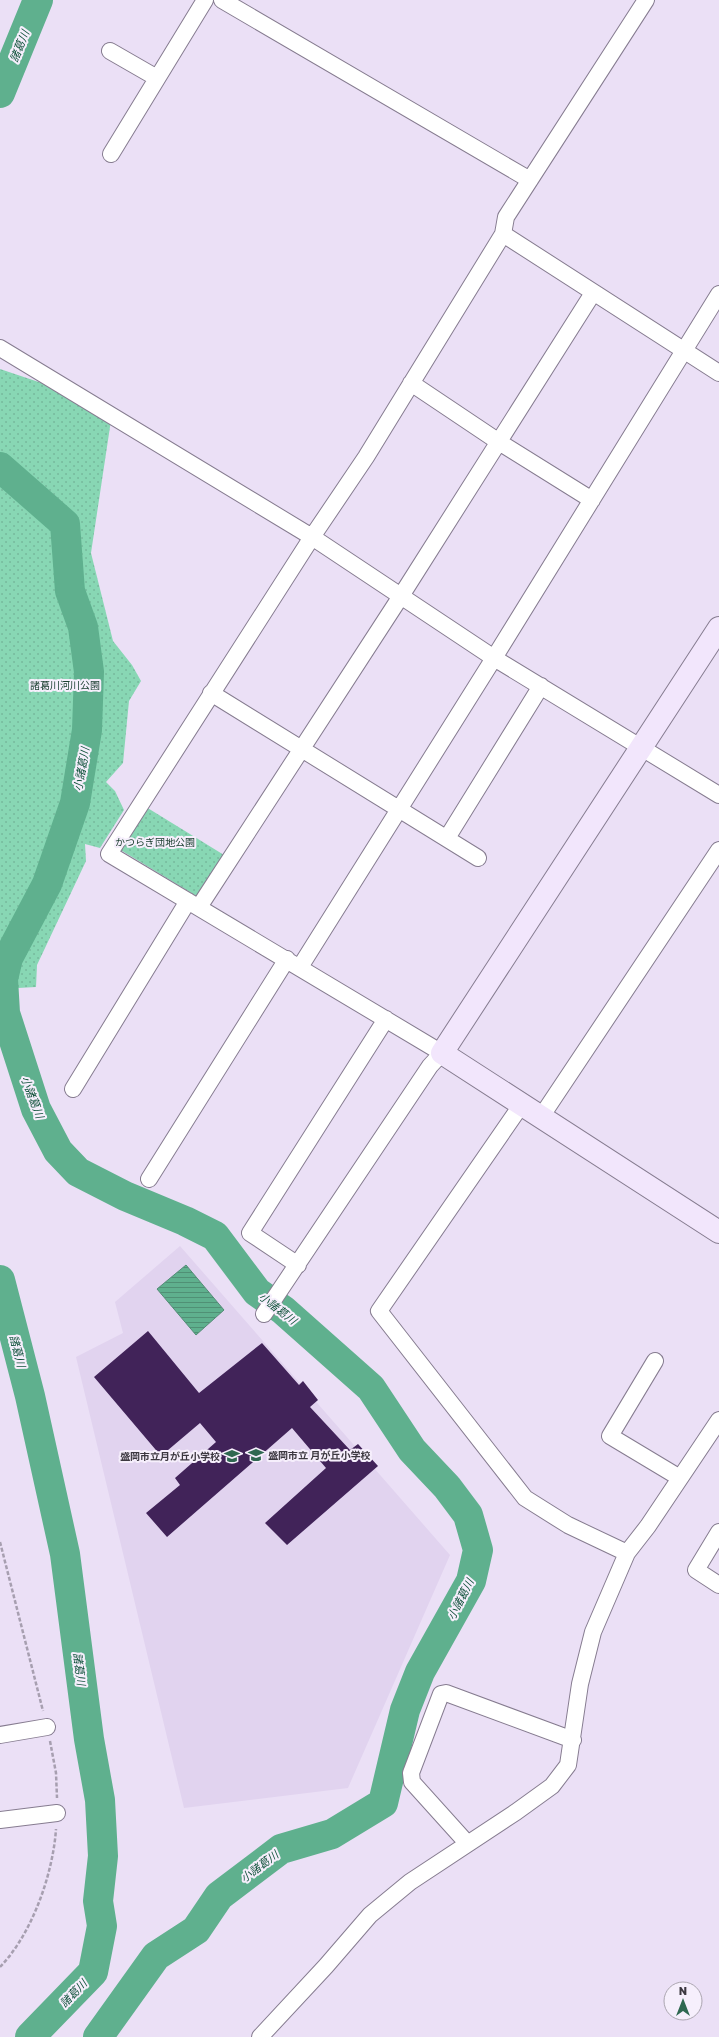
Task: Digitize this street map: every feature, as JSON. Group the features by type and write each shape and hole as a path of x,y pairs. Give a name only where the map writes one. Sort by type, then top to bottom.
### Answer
{"street":[{"path":"111,154 205,0"},
{"path":"222,0 530,180"},
{"path":"646,0 506,217 503,234 366,457 312,537 211,693 109,854 442,1053 719,1232"},
{"path":"110,51 157,78"},
{"path":"503,234 719,373"},
{"path":"73,1089 194,904 302,749 593,293"},
{"path":"149,1179 293,963 400,809 719,294"},
{"path":"0,348 312,537 494,658 542,686 719,796"},
{"path":"411,383 499,442 592,500"},
{"path":"264,1314 276,1299 430,1066 442,1053 719,628"},
{"path":"447,838 542,686"},
{"path":"211,693 478,858"},
{"path":"541,1117 719,850"},
{"path":"298,1265 250,1233 386,1020"},
{"path":"522,1104 379,1311 525,1498 568,1525 627,1553"},
{"path":"655,1361 610,1436 680,1478"},
{"path":"260,2037 326,1966 370,1915 410,1882 516,1812 552,1786 568,1765 573,1740 580,1684 593,1632 627,1553 648,1526 719,1420"},
{"path":"719,1532 696,1570 719,1585"},
{"path":"467,1843 412,1782 411,1774 441,1694 446,1693 573,1740"},
{"path":"0,1735 47,1727"},
{"path":"0,1820 57,1813"}],"path":[{"path":"0,1542 47,1727 56,1774 57,1813 55,1848 45,1890 24,1933 0,1967"}],"shaded area":[{"name":"盛岡市立月が丘小学校","path":"180,1246 450,1555 348,1788 184,1808 76,1357 123,1333 115,1302"},
{"path":"186,1265 224,1310 196,1335 157,1289"}],"green space":[{"name":"諸葛川河川公園","path":"0,369 113,407 91,553 113,641 132,665 141,681 129,701 123,763 106,782 115,791 124,810 100,848 85,844 86,861 37,965 36,987 0,989"},
{"name":"かつらぎ団地公園","path":"146,807 224,855 198,897 119,849"}],"building":[{"path":"148,1331 199,1393 262,1343 299,1385 303,1381 318,1400 310,1407 350,1450 358,1444 378,1466 287,1545 265,1523 326,1468 292,1428 167,1537 146,1513 180,1485 175,1478 216,1442 200,1423 161,1456 94,1377"}],"waterway":[{"name":"諸葛川","path":"0,93 38,0"},
{"name":"小諸葛川","path":"0,467 65,524 70,591 83,627 89,672 87,730 75,803 47,884 8,958 3,979 5,1013 36,1109 58,1151 78,1172 125,1196 185,1221 215,1236 257,1292 283,1310 371,1388 412,1450 447,1487 468,1515 478,1550 471,1581 420,1672 405,1710 383,1803 332,1834 281,1849 219,1896 196,1930 156,1956 98,2037"},
{"name":"諸葛川","path":"0,1280 30,1396 65,1554 89,1739 100,1800 103,1856 98,1901 102,1926 93,1972 30,2037"}],"place":[{"name":"盛岡市立 月が丘小学校","path":"256,1455"},
{"name":"盛岡市立月が丘小学校","path":"232,1456"}]}
